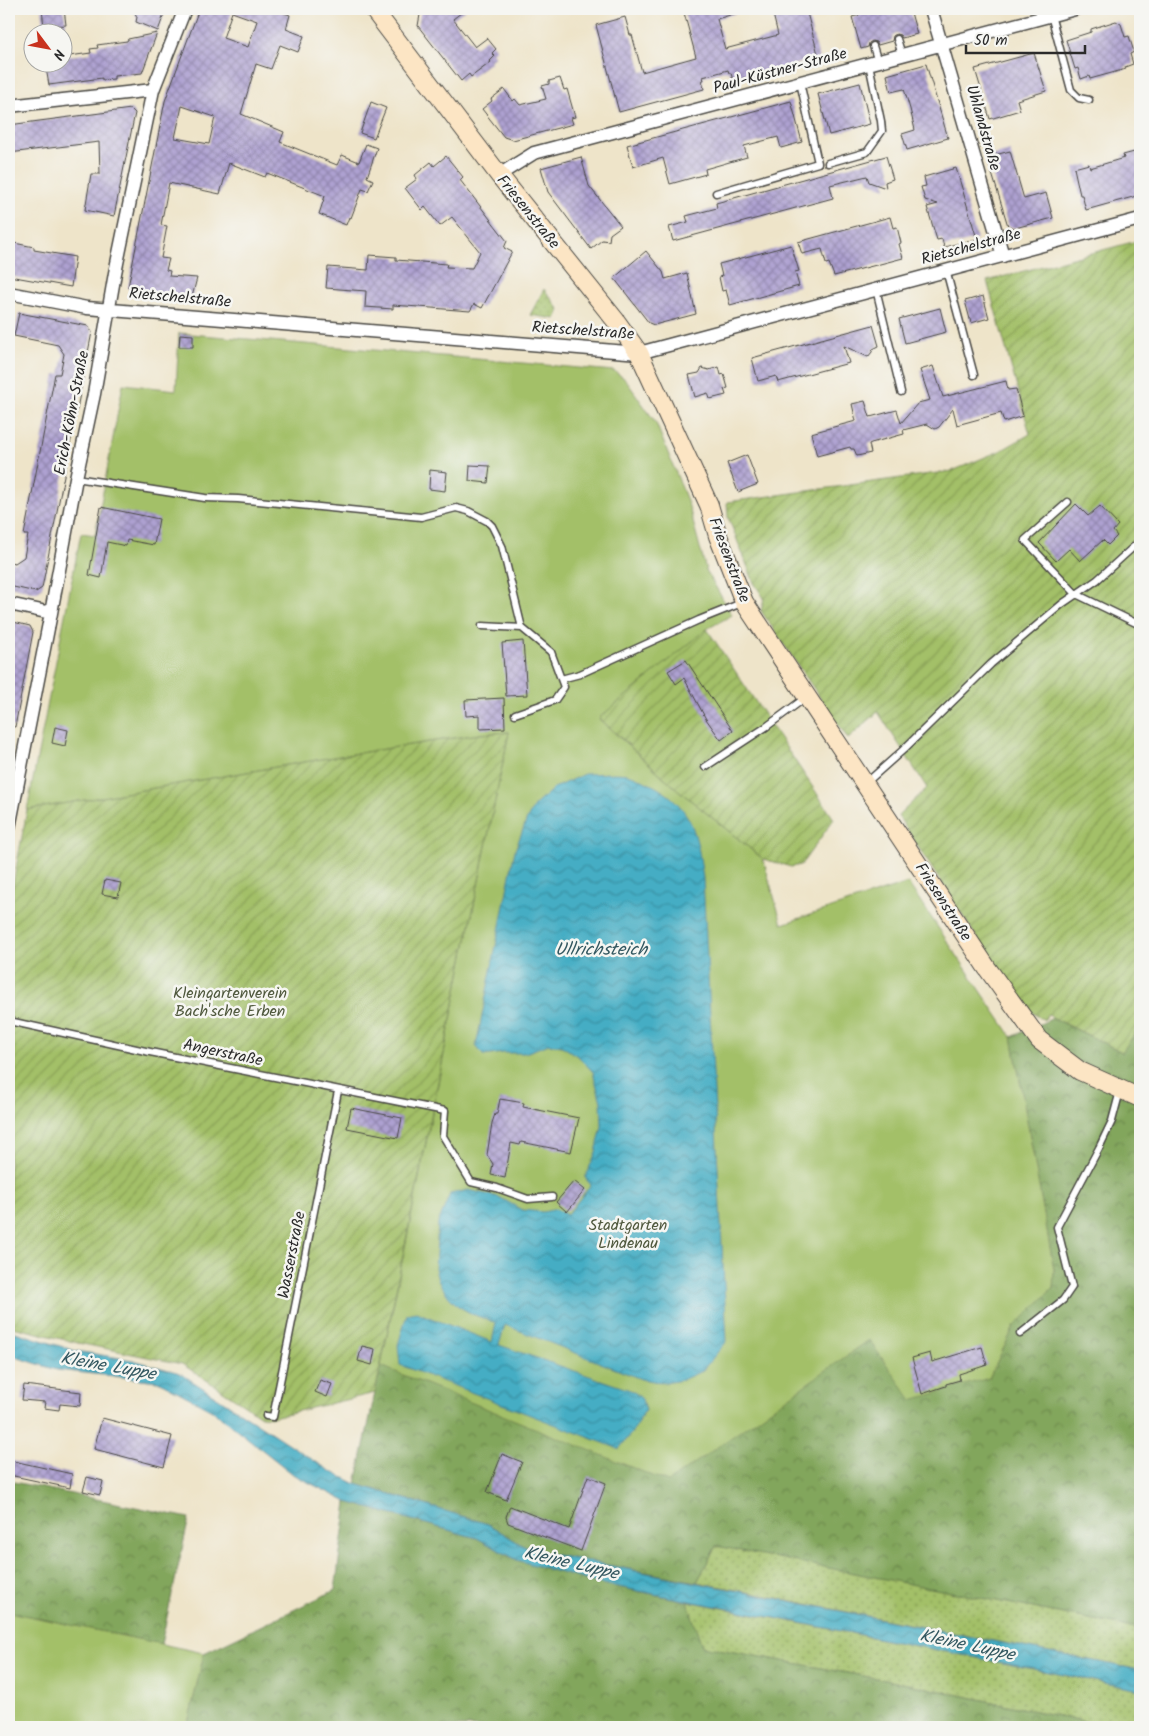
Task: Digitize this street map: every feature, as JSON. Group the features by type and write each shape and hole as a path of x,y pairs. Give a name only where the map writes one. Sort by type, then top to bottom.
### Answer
{"street":[{"name":"Erich-Köhn-Straße","path":"9,828 76,478 94,394 108,309 153,90 185,9"},
{"name":"Friesenstraße","path":"373,9 499,175 616,321 639,353 709,505 718,536 744,602 986,968 1039,1040 1080,1071 1140,1098"},
{"name":"Uhlandstraße","path":"931,9 1003,256"},
{"name":"Paul-Küstner-Straße","path":"499,175 534,153 1075,9"},
{"path":"9,106 153,90"},
{"name":"Rietschelstraße","path":"9,293 87,308 639,353 1140,219"},
{"path":"9,604 51,613"}],"lane":[{"path":"1051,15 1072,90 1079,98 1089,100"},
{"path":"897,39 902,55"},
{"path":"828,163 867,152 882,131 873,63 873,46"},
{"path":"716,193 818,163 800,82"},
{"path":"946,270 974,375"},
{"path":"876,289 901,392"},
{"path":"76,478 205,498 238,499 421,516 456,508 468,511 487,521 497,534 502,546 522,628 551,652 564,687 555,700 515,714"},
{"path":"1068,502 1025,540 1076,594 1140,625"},
{"path":"865,784 905,749 991,664 1076,594 1096,580 1140,541"},
{"path":"561,679 580,674 699,620 744,602"},
{"path":"482,626 522,628"},
{"path":"704,767 806,697"},
{"name":"Angerstraße","path":"9,1021 338,1091 445,1111 443,1136 471,1182 497,1188 528,1199 552,1197"},
{"path":"1020,1334 1063,1300 1072,1287 1057,1227 1112,1121 1120,1090"},
{"name":"Wasserstraße","path":"266,1416 273,1417 338,1091"}],"green space":[{"path":"1140,240 1140,1026 1122,1052 1048,1015 1044,1020 1025,1008 992,961 898,816 927,788 878,712 848,739 761,611 764,598 754,583 728,517 727,502 952,471 1002,450 1030,434 987,281"},
{"path":"544,289 560,310 556,319 530,315"},
{"name":"Stadtgarten Lindenau","path":"179,333 614,371 625,379 656,423 688,503 706,570 732,615 707,629 599,719 677,789 763,859 782,924 908,883 1012,1037 1054,1270 1053,1288 1014,1327 989,1378 912,1400 869,1340 668,1482 381,1366 509,732 480,734 334,757 27,810 81,533 95,535 123,384 176,390"},
{"path":"707,629 834,819 801,865 791,867 763,859 677,789 599,718"},
{"name":"Stadtgarten Lindenau","path":"509,732 763,859 781,924 989,1378 1014,1327 1053,1287 1054,1270 1012,1037 1053,1018 1122,1052 1140,1026 1140,1629 716,1546 697,1582 530,1550 488,1524 356,1484"},
{"name":"Kleingartenverein Bach'sche Erben","path":"509,732 375,1393 273,1417 261,1416 182,1364 78,1343 9,1326 9,905 27,810 334,757 480,734"},
{"path":"9,1481 189,1518 161,1644 9,1612"},
{"path":"347,1502 477,1538 517,1560 593,1582 687,1601 702,1646 912,1685 1111,1727 187,1727 204,1653 335,1590"},
{"path":"716,1545 1140,1629 1140,1670 697,1582"},
{"path":"687,1601 1140,1690 1140,1727 1111,1727 912,1685 701,1646"},
{"path":"9,1612 204,1653 187,1727 9,1727"}],"water":[{"name":"Ullrichsteich","path":"584,774 627,774 635,776 663,791 684,811 695,834 703,878 727,1341 702,1371 682,1380 665,1383 641,1379 505,1325 499,1345 633,1391 642,1399 645,1410 633,1431 619,1449 400,1365 398,1345 407,1314 416,1312 492,1342 496,1323 472,1314 458,1306 438,1281 435,1268 438,1223 450,1194 468,1190 499,1197 522,1210 543,1212 556,1209 567,1215 591,1185 585,1178 596,1152 602,1126 601,1102 593,1072 579,1057 562,1046 549,1044 525,1053 503,1053 484,1056 476,1046 515,850 527,819 534,806 554,788"},
{"name":"Kleine Luppe","path":"9,1330 76,1351 133,1360 180,1373 330,1471 356,1484 488,1524 530,1550 1140,1670 1140,1690 593,1582 517,1560 477,1538 347,1502 294,1475 212,1410 158,1381 57,1370 9,1355"}],"building":[{"path":"42,9 64,9 66,22 43,22"},
{"path":"133,9 166,9 158,31 136,22 137,17"},
{"path":"199,9 274,9 290,15 286,29 304,36 298,52 280,45 271,69 256,64 241,114 284,132 280,142 337,165 342,155 359,162 366,144 377,148 367,177 373,180 368,191 362,189 351,218 349,217 346,225 319,214 325,196 267,173 265,177 229,163 220,194 169,183 161,225 167,226 161,258 169,259 166,270 170,271 169,276 197,278 192,297 132,292 128,287 165,101","holes":["232,12 257,21 248,47 223,38","182,106 215,117 209,144 175,138"]},
{"path":"421,9 466,9 453,19 475,47 487,38 496,49 492,53 495,56 491,62 471,77 469,74 461,81 418,26"},
{"path":"683,9 740,9 740,12 717,19 725,49 778,35 773,14 775,13 774,9 806,9 819,58 733,81 728,70 703,77 704,89 619,112 596,25 625,17 642,72 696,57"},
{"path":"870,9 910,9 917,34 902,38 896,34 893,36 892,41 878,45 872,41 868,47 861,49 852,17 859,15 859,12"},
{"path":"1116,21 1121,24 1125,37 1129,36 1134,52 1130,54 1133,64 1125,67 1126,69 1090,79 1089,76 1081,79 1078,68 1075,69 1066,40"},
{"path":"157,33 142,73 114,76 114,79 102,80 102,78 49,85 47,72 72,72 72,56 91,53 90,49 98,48 97,45 127,41 128,39"},
{"path":"1034,53 1046,91 1017,100 1020,110 990,119 975,69"},
{"path":"926,64 948,138 907,150 902,134 915,130 910,109 904,89 891,92 887,75"},
{"path":"560,78 564,90 567,89 575,117 571,118 573,124 513,140 504,137 482,109 504,89 513,101 515,99 520,105 546,99 542,86 549,84 549,81"},
{"path":"860,83 870,124 829,135 818,94"},
{"path":"791,101 802,142 781,148 778,137 744,146 747,157 705,169 706,174 670,184 663,158 633,167 627,145"},
{"path":"371,102 386,108 374,138 360,133"},
{"path":"131,109 135,113 114,216 85,210 91,174 100,174 99,142 9,153 9,125"},
{"path":"1010,151 1024,199 1046,193 1053,218 1015,228 1008,226 987,157"},
{"path":"1138,151 1140,159 1140,195 1086,210 1082,195 1080,195 1074,168 1089,164 1090,168 1124,158 1123,155"},
{"path":"446,156 463,177 460,180 507,241 504,248 512,252 482,308 474,304 470,311 393,305 393,309 365,307 366,291 326,288 328,267 368,270 369,255 396,257 396,260 447,264 446,267 472,268 480,252 452,217 440,226 425,207 422,210 405,188 417,179 415,175 431,162 434,166"},
{"path":"886,156 893,179 885,182 886,188 869,182 867,176 830,185 833,198 673,241 669,227 688,222 686,216 717,208 716,203"},
{"path":"581,157 589,186 621,226 610,234 609,241 602,240 591,249 548,192 541,168"},
{"path":"956,168 977,239 944,247 942,239 937,240 927,207 938,204 925,200 921,187 926,186 924,177"},
{"path":"890,217 893,228 897,227 903,258 834,276 829,263 826,264 822,249 802,254 798,242"},
{"path":"9,242 34,247 34,250 75,257 71,287 9,276"},
{"path":"791,245 799,271 795,272 799,286 730,305 726,290 722,291 719,277 722,276 719,264"},
{"path":"646,251 663,272 665,279 687,273 696,314 654,325 649,323 614,278"},
{"path":"983,296 989,318 971,323 965,301"},
{"path":"940,308 946,332 905,343 899,319"},
{"path":"19,313 88,326 92,332 42,588 36,592 9,586 9,562 15,563 24,557 28,535 24,535 55,374 60,374 64,354 58,345 14,336"},
{"path":"873,325 879,346 873,349 868,357 844,346 849,363 778,382 776,376 758,381 752,358"},
{"path":"180,334 193,335 193,347 179,347"},
{"path":"933,366 943,397 1006,381 1008,390 1016,389 1023,416 1004,422 1001,413 957,425 953,409 939,427 935,429 927,424 903,430 904,434 869,444 871,453 857,456 854,449 850,447 817,456 811,433 856,421 852,404 865,401 870,417 897,410 901,423 918,403 930,400 920,370"},
{"path":"719,367 721,375 724,374 728,388 724,389 726,395 710,399 708,393 695,397 689,375 699,373 702,368 709,370"},
{"path":"747,455 758,484 738,492 727,463"},
{"path":"470,465 490,466 488,483 469,481"},
{"path":"430,470 447,472 445,491 429,489"},
{"path":"1076,504 1088,516 1100,506 1118,525 1113,531 1117,536 1108,545 1103,540 1080,561 1069,549 1056,561 1039,543"},
{"path":"101,507 159,519 154,545 127,540 126,546 107,542 101,578 89,575"},
{"path":"9,621 30,626 33,632 15,727 9,726"},
{"path":"523,641 527,695 506,696 502,643"},
{"path":"686,660 733,731 721,740 706,719 684,678 676,684 668,671"},
{"path":"504,698 505,728 480,729 480,715 466,716 465,700"},
{"path":"55,727 68,730 65,746 52,743"},
{"path":"105,880 121,883 118,897 102,894"},
{"path":"500,1099 524,1103 523,1107 579,1118 571,1152 521,1142 520,1145 511,1143 505,1178 491,1175 493,1164 487,1155 492,1123 495,1114 497,1114"},
{"path":"351,1108 402,1118 398,1138 347,1128"},
{"path":"574,1181 585,1190 567,1212 556,1202"},
{"path":"362,1346 375,1349 372,1365 358,1361"},
{"path":"982,1347 987,1365 959,1374 960,1380 922,1394 912,1358 930,1353 932,1362"},
{"path":"320,1380 332,1384 327,1397 315,1392"},
{"path":"24,1385 81,1392 80,1406 60,1404 59,1410 44,1408 45,1402 22,1400"},
{"path":"102,1418 172,1436 164,1467 94,1449"},
{"path":"502,1454 522,1462 506,1500 487,1492"},
{"path":"9,1460 72,1474 70,1488 9,1475"},
{"path":"588,1476 606,1483 581,1551 508,1523 506,1517 510,1506 569,1529"},
{"path":"87,1477 103,1481 100,1495 83,1491"}]}
